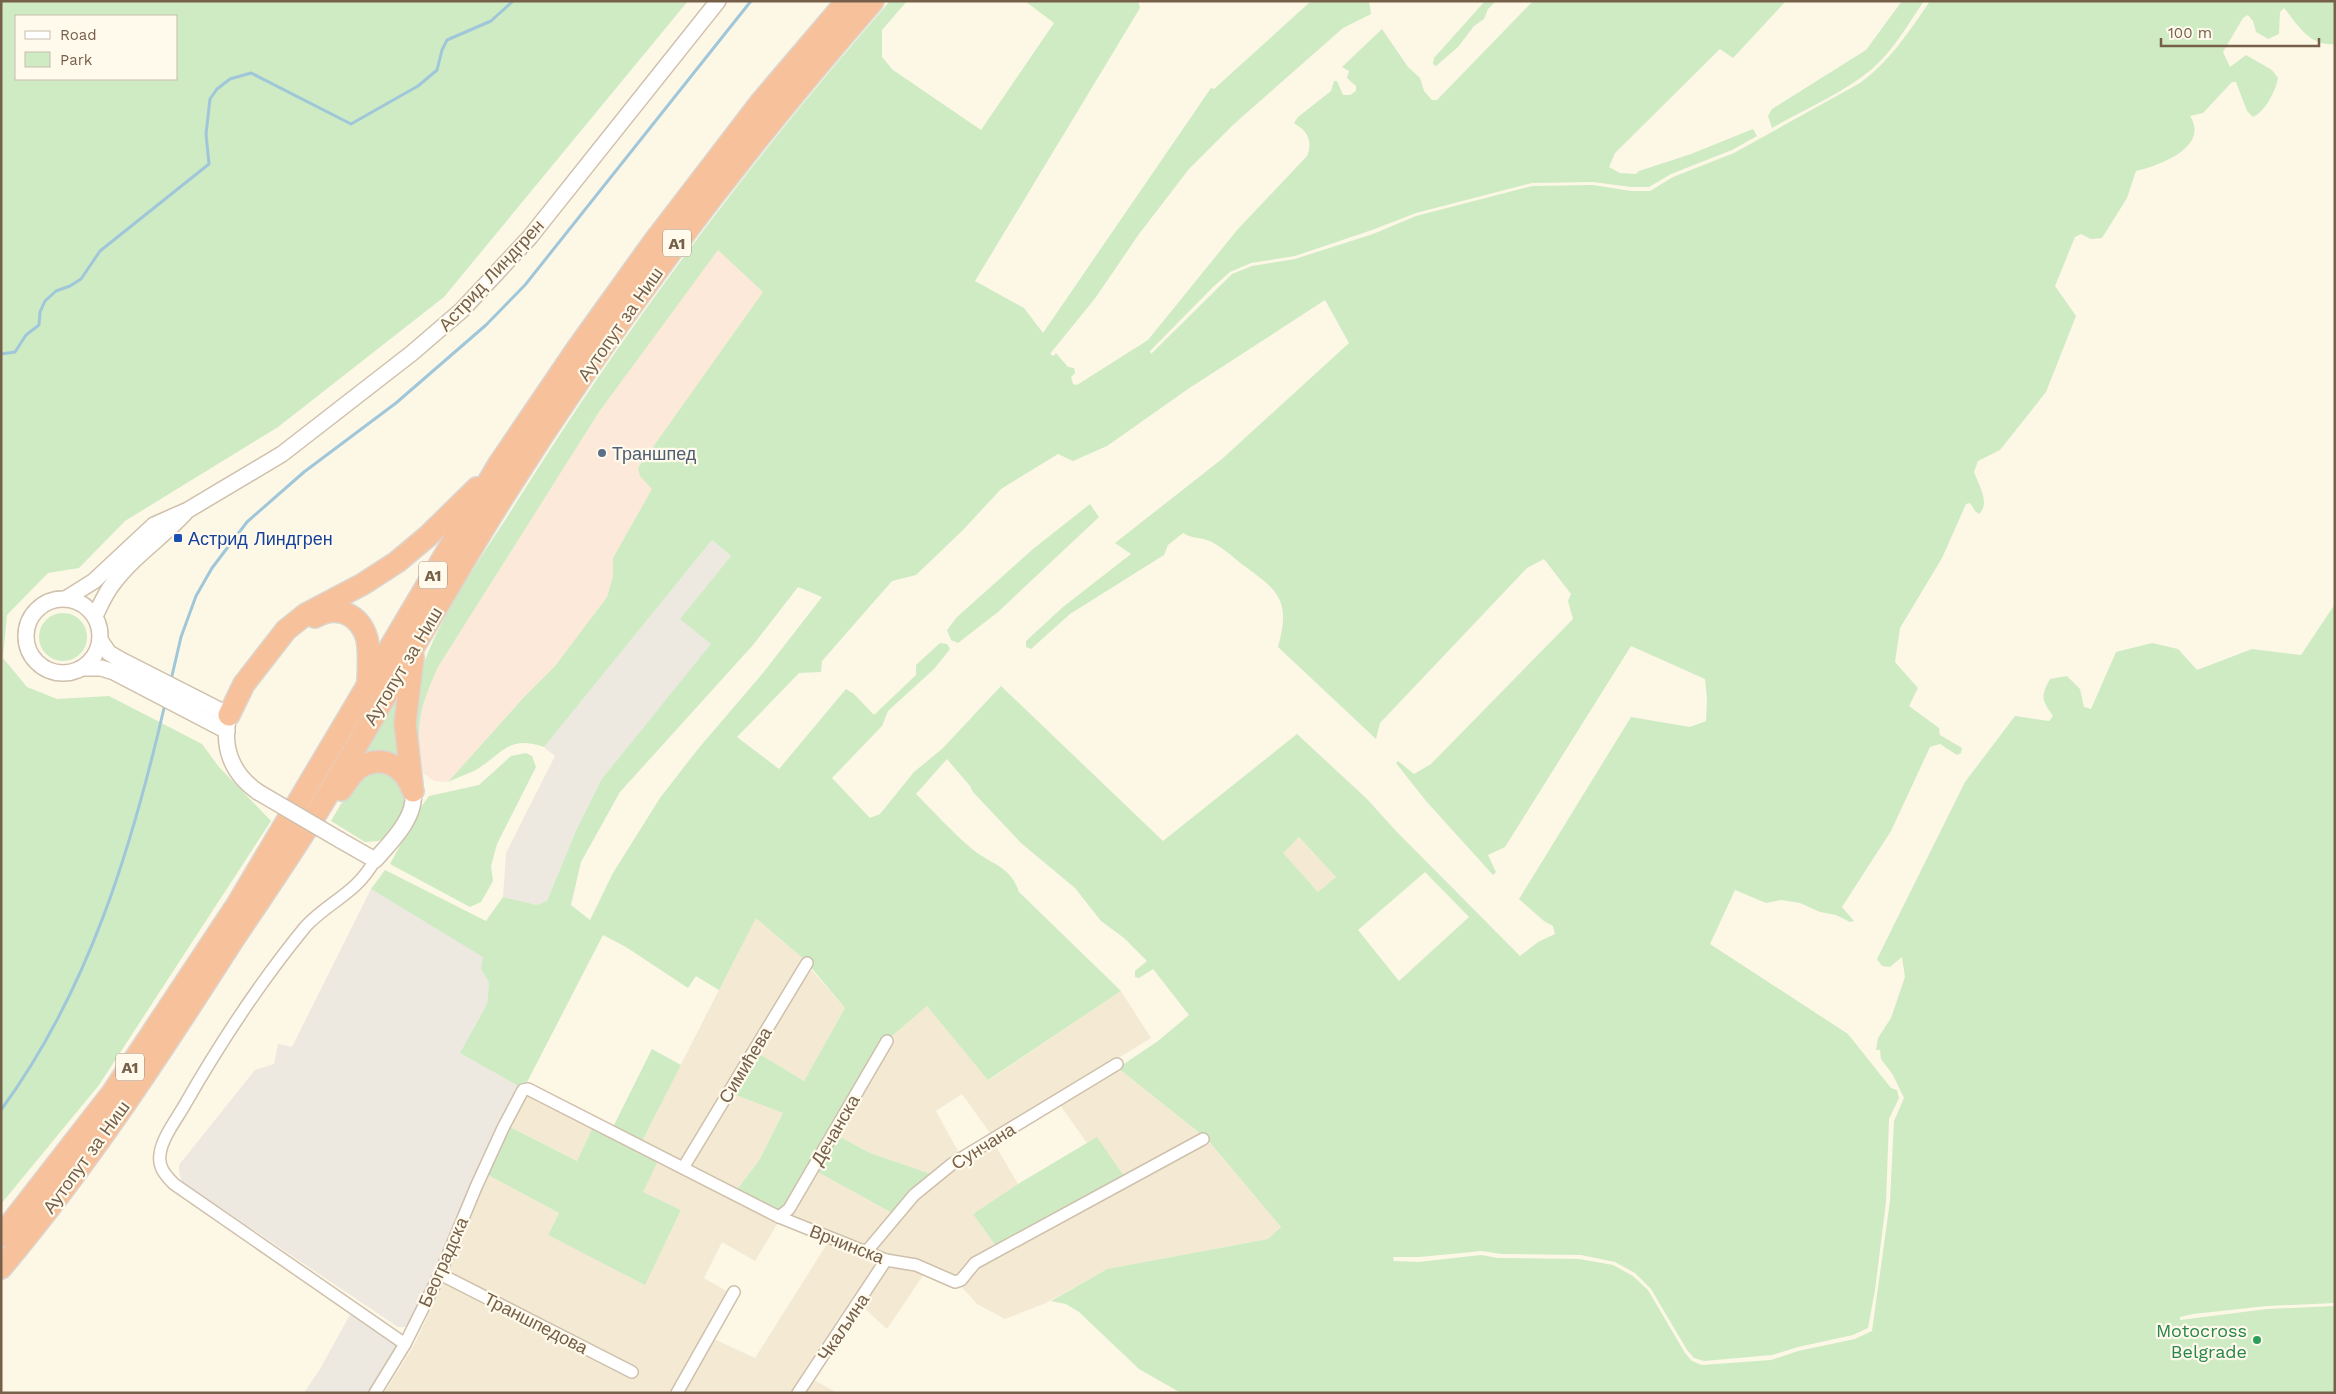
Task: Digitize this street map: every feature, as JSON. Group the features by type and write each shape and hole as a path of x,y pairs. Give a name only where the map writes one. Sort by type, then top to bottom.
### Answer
{"highway":[{"name":"Аутопут за Ниш","path":"1,1236 113,1092 237,905 500,464 577,348 653,243 761,102 847,1"},
{"name":"Аутопут за Ниш","path":"1,1268 70,1181 117,1117 262,895 320,806 511,485 590,366 652,278 729,175 873,1"},
{"path":"229,719 244,684 286,630 306,614 363,584 397,562 428,536 500,464"},
{"path":"229,719 300,627 320,614 332,610 343,611 350,615 364,630 368,643 368,687"},
{"path":"413,791 405,723 415,645"},
{"path":"262,895 282,876 344,786 361,767 384,763 396,766 408,777 413,791"}],"street":[{"name":"Астрид Линдгрен","path":"67,598 94,581 154,525 188,510 282,454 412,353 462,310 530,237 718,1"},
{"name":"Астрид Линдгрен","path":"95,616 108,591 124,570 171,529 188,510"},
{"path":"67,598 80,602 95,616 99,627 100,640 96,653 83,668 60,673 45,669 33,658 26,644 29,621 38,608 51,600 67,598"},
{"path":"100,640 109,653 140,678 204,711 229,719 227,746 234,768 247,784 375,860"},
{"path":"83,668 109,670 140,678"},
{"path":"405,1344 174,1184 164,1174 160,1164 160,1152 170,1130 202,1075 242,1012 306,926 317,914 357,886 366,876 375,860 407,819 414,801 413,791"},
{"name":"Симићева","path":"683,1168 807,963"},
{"name":"Дечанска","path":"780,1217 789,1209 887,1041"},
{"name":"Сунчана","path":"867,1250 914,1195 952,1164 1117,1064"},
{"name":"Врчинска","path":"503,1128 519,1095 528,1089 780,1217 867,1250 886,1260 916,1265 955,1282 965,1276 975,1263 1203,1139"},
{"name":"Београдска","path":"376,1393 405,1344 440,1274 503,1128"},
{"name":"Чкаљина","path":"798,1393 886,1260"},
{"name":"Траншпедова","path":"440,1274 632,1372"},
{"path":"677,1393 734,1292"}],"shaded area":[{"path":"718,249 764,291 638,468 640,476 653,488 613,558 613,576 607,597 555,666 525,696 448,782 434,781 423,773 417,735 422,705 438,667 599,412"},
{"path":"712,540 731,556 681,618 712,644 601,780 575,833 547,901 537,905 503,897 506,853 555,756 544,747"},
{"path":"1299,837 1336,877 1318,892 1282,853"},
{"path":"371,889 484,957 481,969 489,983 487,1004 460,1053 520,1087 471,1186 411,1322 405,1327 398,1327 182,1182 179,1172 179,1165 255,1070 274,1064 278,1044 292,1047"},
{"path":"756,917 804,959 682,1161 678,1161 641,1143"},
{"path":"809,967 845,1008 804,1081 758,1053"},
{"path":"1121,991 1151,1038 992,1136 962,1094 936,1111 960,1155 934,1175 870,1153 835,1134 890,1038 927,1006 989,1080"},
{"path":"1118,1068 1204,1137 1126,1179 1097,1138 1087,1143 1058,1102"},
{"path":"733,1094 783,1113 760,1159 736,1191 690,1166"},
{"path":"532,1096 592,1129 577,1161 508,1126 523,1098"},
{"path":"1207,1139 1281,1227 1268,1239 1107,1269 1046,1303 1005,1319 977,1304 959,1284 972,1268"},
{"path":"994,1143 1018,1184 973,1214 998,1249 960,1278 888,1258 871,1250 916,1197 953,1166"},
{"path":"658,1161 779,1221 755,1261 722,1242 704,1278 730,1293 671,1393 384,1393 414,1345 444,1281 633,1377 637,1369 446,1273 488,1175 559,1213 548,1235 645,1284 681,1210 642,1192"},
{"path":"814,1170 894,1214 866,1248 784,1216"},
{"path":"830,1239 873,1258 875,1267 794,1393 681,1393 712,1338 755,1358"},
{"path":"887,1265 907,1267 924,1274 887,1329 862,1306"},
{"path":"352,1311 396,1342 398,1347 370,1393 304,1393 320,1369"},
{"path":"813,1379 837,1393 803,1393"}],"green space":[{"path":"1,1 688,1 444,297 278,427 125,521 79,568 48,573 7,615 3,658 27,687 57,699 109,696 202,744 219,767 271,821 99,1085 1,1204"},
{"path":"890,1 907,1 882,30 882,57 893,70 981,130 1054,23 1025,1 1138,1 1140,8 975,281 1024,308 1043,333 1211,88 1214,89 1311,1 1369,1 1371,14 1343,28 1234,124 1189,169 1139,234 1096,297 1050,354 1054,356 1056,353 1068,367 1074,368 1075,373 1071,377 1073,384 1077,385 1148,340 1238,229 1307,156 1309,145 1307,134 1294,123 1298,117 1331,91 1334,81 1337,81 1343,95 1350,95 1356,91 1356,86 1347,78 1349,71 1342,67 1382,29 1408,67 1420,78 1424,91 1432,100 1437,100 1533,1 1786,1 1733,58 1720,49 1615,153 1609,167 1620,173 1636,174 1639,171 1691,154 1753,129 1757,136 1732,150 1671,174 1649,187 1631,187 1593,182 1532,183 1416,213 1295,256 1251,263 1230,272 1213,287 1150,351 1151,354 1232,274 1252,266 1295,259 1373,234 1416,216 1532,186 1593,185 1631,191 1650,191 1673,177 1734,153 1860,83 1890,56 1930,1 2335,1 2335,44 2318,42 2305,34 2284,8 2280,12 2279,34 2268,39 2256,32 2253,21 2248,15 2243,18 2223,52 2230,67 2246,55 2272,70 2278,78 2266,106 2253,117 2247,111 2236,82 2232,82 2203,113 2190,116 2194,127 2193,137 2188,146 2168,160 2136,171 2127,198 2102,238 2091,239 2081,234 2075,237 2055,286 2076,316 2046,392 2000,450 1978,461 1974,472 1984,499 1982,510 1979,514 1970,503 1966,504 1942,558 1900,628 1895,662 1918,688 1909,706 1939,728 1940,735 1962,748 1961,753 1957,755 1940,744 1930,747 1891,831 1842,907 1854,921 1850,922 1836,915 1820,912 1800,903 1781,900 1766,903 1735,890 1710,944 1848,1034 1891,1088 1897,1090 1899,1098 1889,1119 1886,1202 1875,1290 1868,1328 1853,1335 1798,1347 1772,1355 1704,1361 1694,1358 1687,1350 1651,1289 1635,1273 1615,1262 1581,1255 1501,1254 1482,1251 1419,1257 1393,1257 1394,1261 1418,1262 1481,1255 1498,1258 1579,1259 1613,1265 1633,1276 1648,1290 1685,1353 1692,1361 1702,1365 1771,1360 1798,1351 1855,1339 1872,1331 1890,1201 1894,1121 1904,1098 1893,1075 1881,1059 1880,1050 1876,1050 1878,1038 1891,1018 1905,977 1902,957 1890,967 1882,966 1877,959 1965,782 2015,716 2049,721 2053,716 2046,706 2044,694 2050,679 2067,676 2080,689 2084,707 2091,709 2116,652 2152,643 2178,649 2197,670 2252,649 2301,655 2335,604 2335,1303 2267,1306 2193,1314 2180,1317 2180,1320 2267,1309 2335,1306 2335,1393 1181,1393 1139,1369 1079,1312 1066,1304 1051,1301 1107,1269 1268,1239 1281,1227 1207,1139 1118,1068 1158,1041 1189,1015 1153,969 1139,978 1135,977 1135,971 1147,961 1124,938 1101,921 1075,888 1021,843 973,792 947,759 916,794 972,849 1011,876 1019,892 1121,991 988,1080 927,1006 891,1037 888,1035 803,1180 779,1214 736,1191 760,1159 783,1113 733,1094 758,1053 804,1081 845,1008 804,959 756,918 719,990 696,976 688,988 626,947 603,935 525,1086 520,1087 460,1053 487,1004 489,983 481,969 483,957 371,889 385,870 486,921 503,897 537,905 547,901 575,833 601,780 711,644 680,619 731,556 712,540 544,747 522,743 513,745 474,771 448,782 525,696 555,666 607,597 613,576 613,558 652,489 640,476 638,468 763,292 718,250 599,412 438,667 423,704 419,725 421,766 417,766 413,735 413,704 425,660 435,636 460,590 602,372 740,182 839,60","holes":["1325,300 1349,343 1222,459 1115,543 1131,554 1063,607 1026,641 1026,647 1031,649 1070,614 1164,555 1168,545 1183,533 1216,544 1273,590 1279,598 1283,618 1278,647 1376,739 1380,723 1527,568 1544,559 1571,594 1568,601 1573,619 1431,764 1414,774 1398,761 1396,763 1426,801 1493,875 1496,872 1488,855 1505,847 1631,646 1705,679 1707,699 1706,721 1690,727 1631,717 1519,899 1544,921 1553,926 1555,934 1538,942 1520,956 1396,831 1367,799 1297,734 1163,841 1001,686 943,748 914,772 880,814 870,818 832,778 882,726 888,711 934,669 950,649 947,644 940,643 916,665 916,675 874,715 854,694 846,689 779,769 737,737 799,673 821,672 822,661 892,581 916,575 963,530 1001,489 1058,454 1073,461 1107,446 1188,389","798,587 822,597 763,673 698,749 660,798 613,873 590,920 571,905 581,862 620,792 753,645","1299,837 1336,877 1318,892 1283,853","1425,872 1469,917 1399,981 1358,930"]},
{"path":"1485,1 1496,1 1488,9 1484,19 1474,26 1458,47 1436,66 1433,64 1434,58"},
{"path":"1902,1 1924,1 1900,37 1880,62 1849,86 1772,128 1768,116 1772,109 1866,50"},
{"path":"1090,504 1099,517 998,612 958,643 951,640 947,630 957,617 1033,549"},
{"path":"58,613 68,613 77,617 83,623 87,637 83,651 77,657 68,661 58,661 49,657 43,651 39,642 39,632 43,623 49,617"},
{"path":"398,691 408,771 358,759"},
{"path":"526,753 532,756 536,767 497,844 491,866 493,881 481,902 470,907 390,864 429,796 479,785 511,756"},
{"path":"369,772 391,772 407,794 406,808 388,836 378,841 365,842 331,821 354,782"},
{"path":"652,1049 681,1065 641,1143 613,1127"},
{"path":"508,1126 577,1161 592,1129 658,1161 643,1192 681,1210 645,1285 548,1235 559,1213 488,1175"},
{"path":"835,1134 870,1153 934,1175 894,1214 814,1170"},
{"path":"1097,1137 1126,1179 998,1249 973,1214 1018,1184"}],"waterway":[{"path":"1,354 15,352 26,335 39,325 40,312 45,301 56,291 70,286 81,279 100,251 209,164 206,134 210,99 217,89 230,79 251,73 351,124 418,86 437,70 442,50 447,40 491,21 513,1"},
{"path":"171,680 181,637 196,596 212,568 247,522 304,472 396,403 486,325 525,285 751,1"},
{"path":"1,1110 32,1064 59,1016 83,967 104,916 138,811 165,704"}],"place":[{"name":"Траншпед","path":"602,453"},
{"name":"Астрид Линдгрен","path":"178,538"},
{"name":"Motocross Belgrade","path":"2257,1340"}]}
